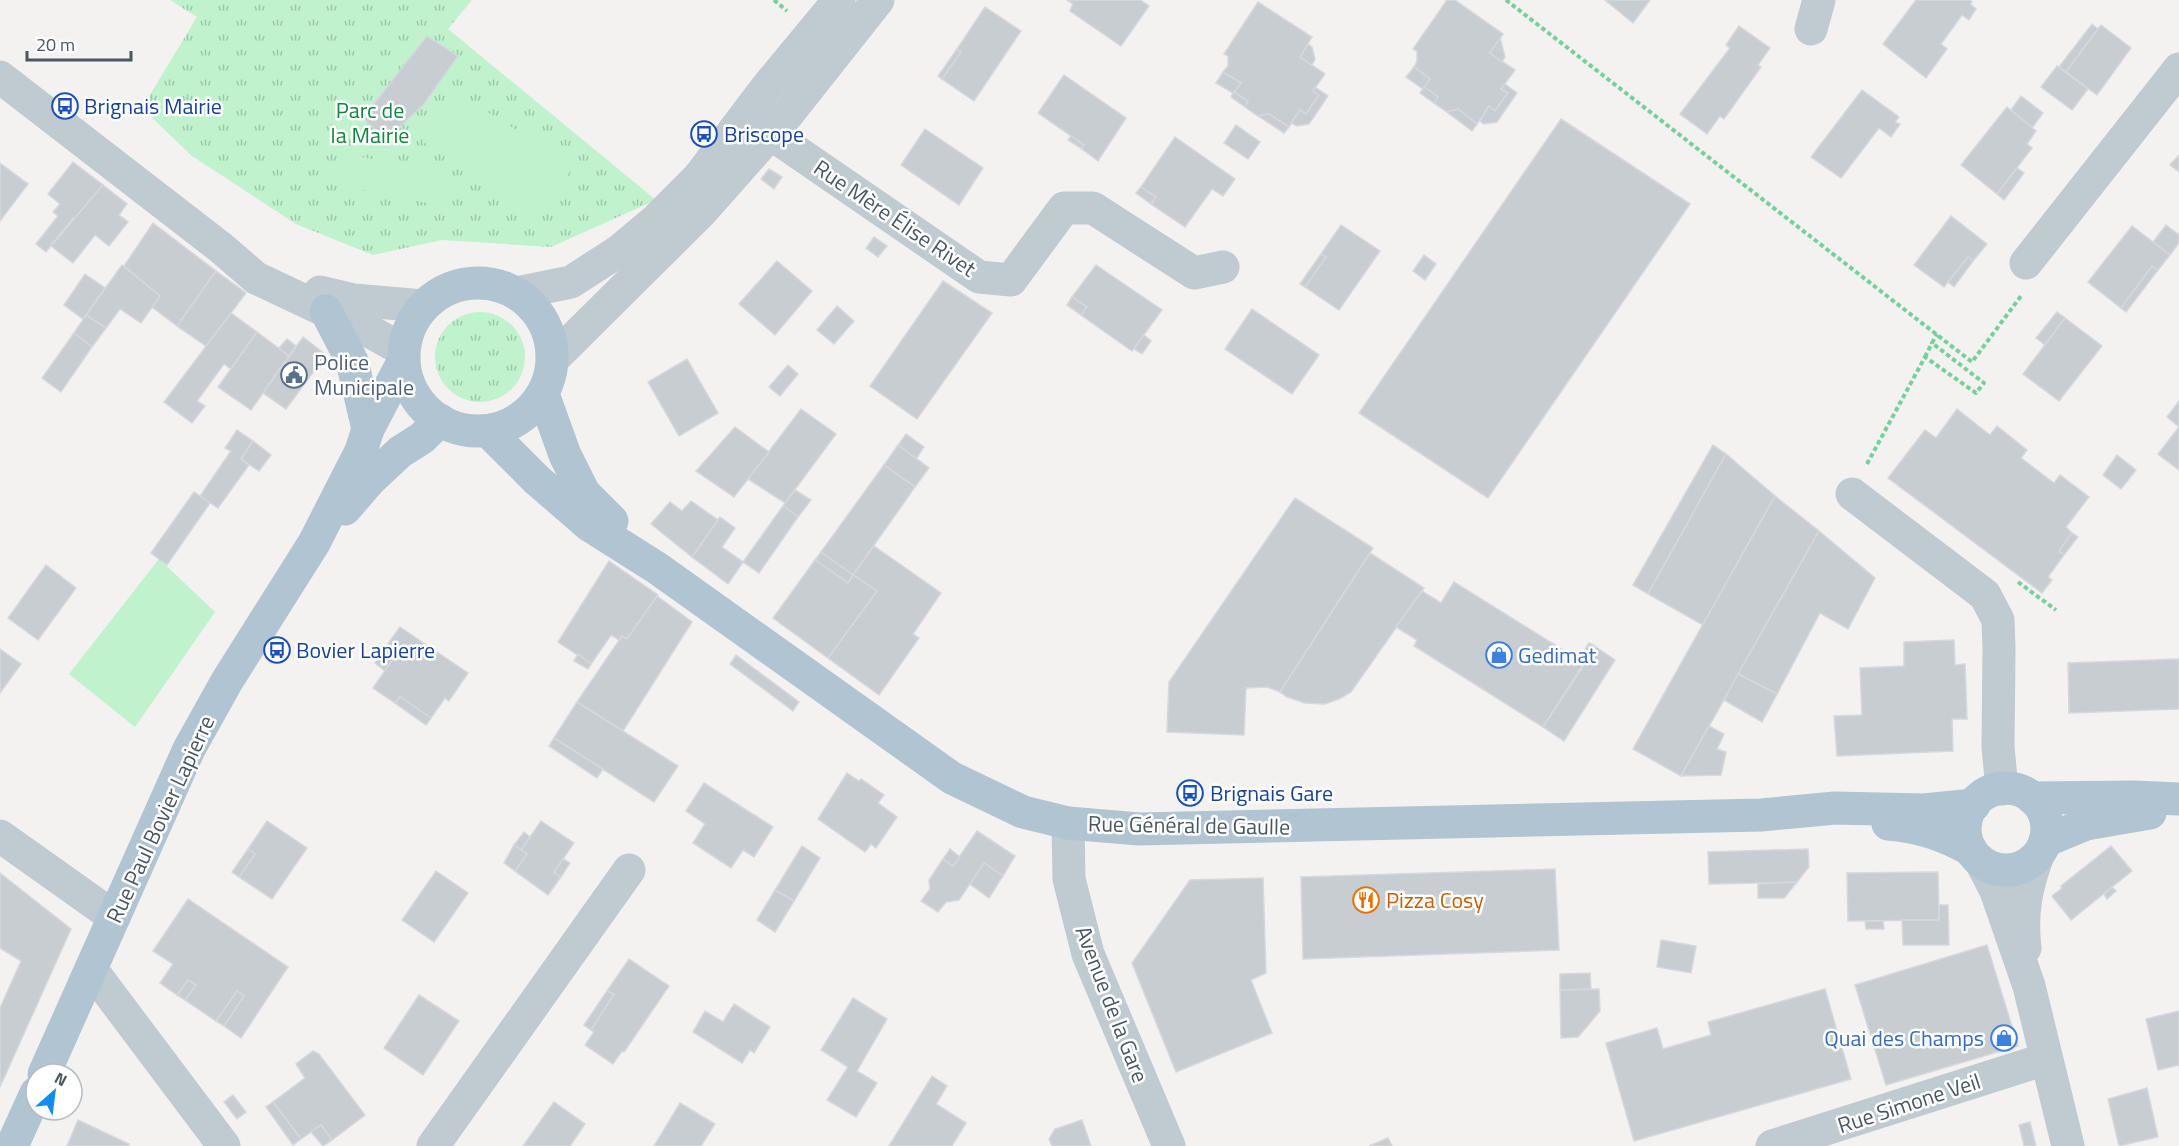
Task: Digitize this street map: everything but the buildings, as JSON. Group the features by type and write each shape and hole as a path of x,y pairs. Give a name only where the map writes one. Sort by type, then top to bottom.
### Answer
{"main road":[{"path":"314,543 361,451 368,429 403,356 407,333 413,318 423,306 443,290 468,283 493,283 517,293 532,305 543,321 551,339 553,359 550,377 543,394 529,411 510,424 488,431 463,430 440,420 421,405 409,385 403,356"},
{"path":"326,311 352,361 368,429"},
{"name":"Rue Général de Gaulle","path":"543,394 565,454 584,493 657,568"},
{"path":"314,543 370,480 400,452 422,438 440,420"},
{"name":"Rue Général de Gaulle","path":"488,431 537,480 589,525 657,568 952,778 1023,812 1068,823 1139,829 1761,815 1835,808 1924,810 1974,805"},
{"name":"Rue Paul Bovier Lapierre","path":"49,1062 189,749 227,681 314,543"},
{"path":"2017,793 2040,807 2047,829 2041,848 2029,864 2017,869 1998,869 1976,856 1966,839 1965,827 1968,815 1982,796 2017,793 2179,799"},
{"path":"2041,848 2085,824 2179,809"},
{"name":"Rue Général de Gaulle","path":"1761,815 1830,822 1892,824 1948,837 1976,856"},
{"path":"12,1146 24,1120"}],"street":[{"path":"517,293 571,282 619,251 657,219 699,177 767,87 839,0"},
{"path":"553,359 701,212 771,134 878,0"},
{"path":"2026,263 2179,69"},
{"path":"0,78 220,247 256,279 346,318 403,356"},
{"name":"Rue Mère Élise Rivet","path":"771,134 978,277 1011,280 1064,208 1093,208 1194,273 1223,267"},
{"path":"220,247 302,287 354,300 423,306"},
{"path":"1852,494 1985,595 1998,620 1998,747 2017,793"},
{"name":"Avenue de la Gare","path":"1068,823 1069,879 1088,954 1169,1146"},
{"path":"0,836 114,917"},
{"path":"2029,986 2023,908 2026,888 2041,848"},
{"path":"1976,856 1996,891 2029,986 2068,1146"},
{"path":"433,1146 629,870"},
{"path":"91,969 224,1146"},
{"name":"Rue Simone Veil","path":"1772,1146 2046,1059"}],"path":[{"path":"1506,0 1972,362 2031,283 2026,263"},
{"path":"1852,494 1937,334"},
{"path":"1925,357 1976,393 1984,383 1932,343"}],"green space":[{"name":"Parc de la Mairie","path":"170,0 472,0 448,29 656,200 551,247 442,240 373,255 296,224 192,156 142,108 197,17"},
{"path":"453,91 574,165 543,216 422,141"},
{"path":"338,152 452,176 446,207 331,183"},
{"path":"480,312 497,315 512,325 522,340 525,357 522,374 512,389 497,399 480,402 463,399 448,389 438,374 435,357 438,340 448,325 463,315"},
{"path":"159,559 215,612 135,727 69,674"}],"place":[{"name":"Brignais Mairie","path":"65,106"},
{"name":"Briscope","path":"704,134"},
{"name":"Police Municipale","path":"294,375"},
{"name":"Bovier Lapierre","path":"277,650"},
{"name":"Gedimat","path":"1499,655"},
{"name":"Brignais Gare","path":"1190,793"},
{"name":"Pizza Cosy","path":"1366,900"},
{"name":"Quai des Champs","path":"2004,1038"}]}
